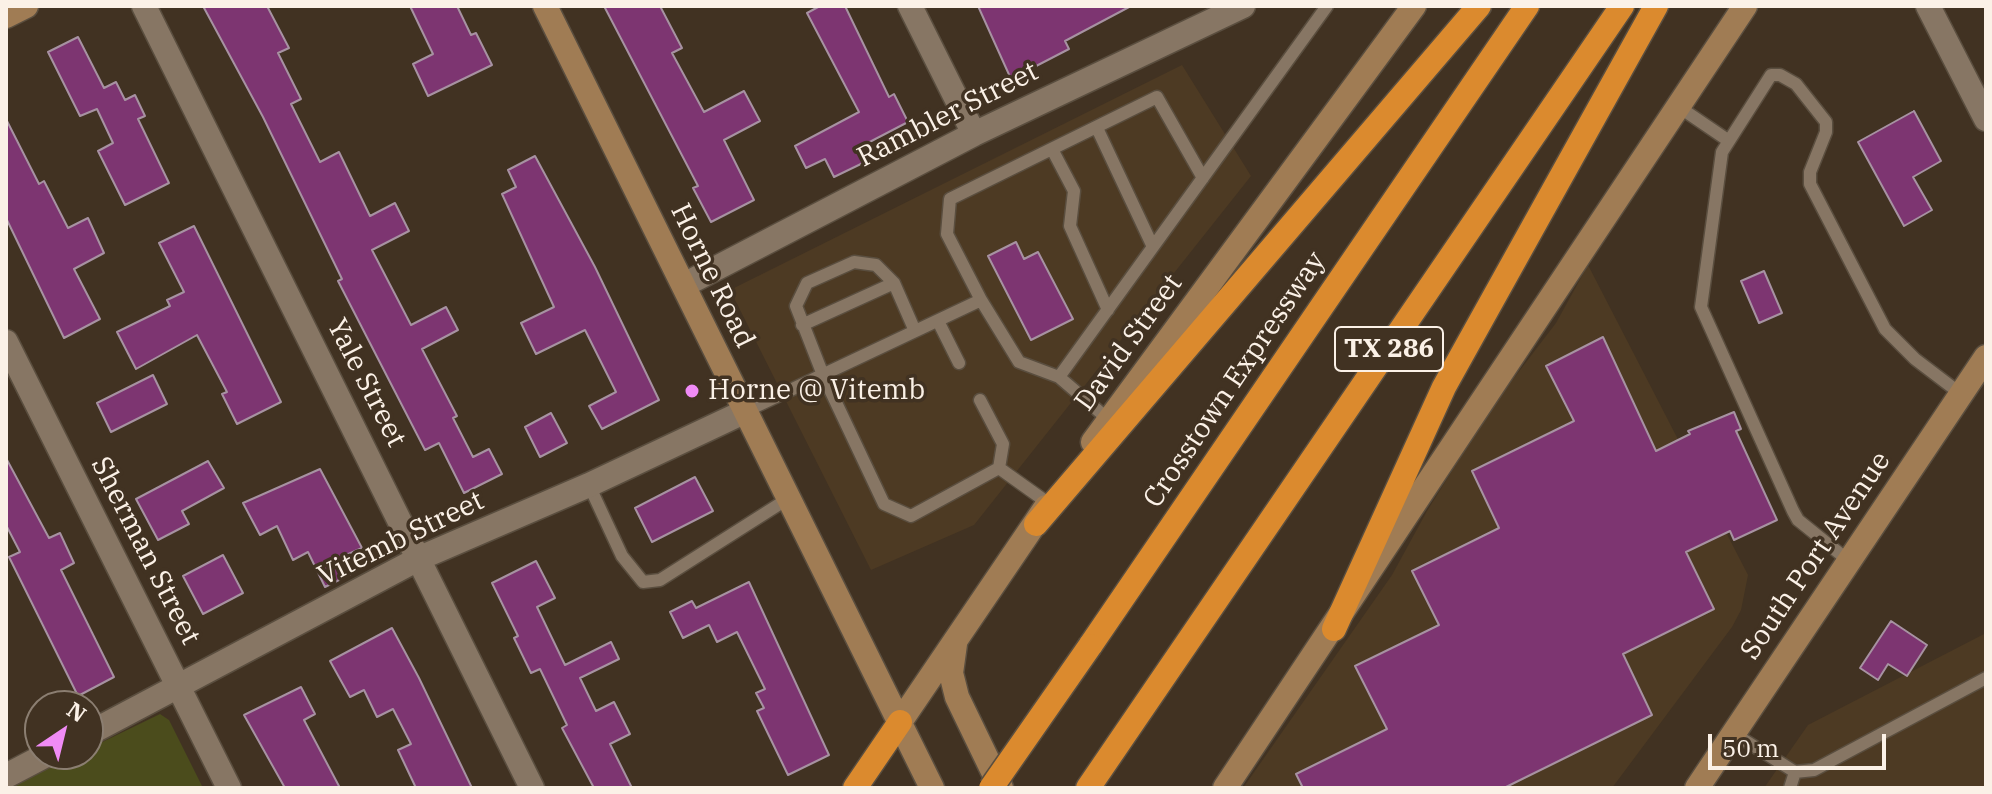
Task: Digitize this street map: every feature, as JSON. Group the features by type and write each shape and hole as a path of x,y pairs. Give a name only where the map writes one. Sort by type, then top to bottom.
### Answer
{"highway":[{"path":"1042,513 1479,6"},
{"name":"Crosstown Expressway","path":"991,788 1527,6"},
{"name":"TX 286","path":"1088,788 1622,6"},
{"path":"1334,629 1444,387 1656,6"},
{"path":"855,788 900,722"}],"main road":[{"path":"6,16 26,6"},
{"name":"Horne Road","path":"545,6 932,788"},
{"path":"1225,788 1334,629 1745,6"},
{"name":"David Street","path":"900,722 1042,513 1405,9"},
{"name":"South Port Avenue","path":"1697,788 1986,357"},
{"path":"956,642 951,673 957,697 1001,788"}],"street":[{"name":"Yale Street","path":"144,6 532,788"},
{"path":"910,6 974,134"},
{"name":"Rambler Street","path":"684,285 974,134 1243,6"},
{"path":"1928,6 1986,119"},
{"name":"Sherman Street","path":"6,342 229,788"},
{"name":"Vitemb Street","path":"104,726 420,558 589,485 746,411"},
{"path":"6,776 24,767"}],"lane":[{"path":"1059,377 1327,6"},
{"path":"1849,561 1798,520 1704,320 1700,294 1722,152 1771,75 1780,75 1796,84 1826,122 1826,132 1810,172 1810,184 1885,329 1905,350 1961,394"},
{"path":"1109,420 1059,377 1019,362 981,300 947,234 950,199 1053,151 1157,97 1203,178"},
{"path":"1679,107 1729,141"},
{"path":"1097,128 1153,247"},
{"path":"1053,151 1074,191 1070,226 1108,310"},
{"path":"915,331 894,283 876,265 854,262 807,283 796,306 823,375 884,504 911,516 999,468"},
{"path":"802,325 894,283"},
{"path":"746,411 981,300"},
{"path":"938,321 959,363"},
{"path":"980,400 1003,444 999,468"},
{"path":"999,468 1042,513"},
{"path":"589,485 622,556 643,582 660,580 789,498"},
{"path":"1733,733 1795,772 1814,770 1986,678"},
{"path":"1790,788 1795,772"}],"shaded area":[{"path":"1182,65 1251,176 974,525 871,570 730,290"},
{"path":"1588,265 1748,575 1741,610 1732,627 1612,788 1243,788 1392,575 1427,511 1494,404 1556,323"},
{"path":"1986,633 1986,788 1764,788 1808,725"},
{"path":"160,714 169,720 203,788 7,788 44,770 104,770 104,741"}],"building":[{"path":"203,6 267,6 289,48 278,53 301,99 291,104 320,162 339,152 370,216 395,203 409,231 372,250 411,325 446,307 458,330 422,349 457,416 453,418 473,457 489,449 502,474 464,493 439,443 425,450 338,281 342,279 263,117"},
{"path":"410,6 457,6 471,35 476,33 492,65 428,96 413,64 433,54"},
{"path":"604,6 660,6 682,48 672,53 704,112 744,91 760,121 724,140 754,200 711,222 693,188 698,186"},
{"path":"820,6 845,6 889,97 894,94 908,122 860,147 867,161 834,177 825,159 806,168 795,146 859,112 807,13"},
{"path":"978,6 1131,6 1065,41 1069,49 1011,79"},
{"path":"78,37 104,88 116,82 125,100 135,95 145,116 138,119 169,183 125,205 98,151 113,143 97,109 80,116 48,52"},
{"path":"1914,111 1941,161 1913,177 1932,210 1904,226 1858,142"},
{"path":"6,119 39,184 44,181 68,228 88,218 104,253 74,269 100,319 64,338 6,218"},
{"path":"535,156 595,267 659,400 602,429 589,406 616,392 585,330 536,354 521,323 554,307 502,194 516,187 508,170"},
{"path":"194,226 281,402 237,424 222,394 227,392 197,335 136,369 117,332 170,306 167,300 184,292 159,243"},
{"path":"1016,242 1024,259 1038,252 1073,319 1031,340 988,256"},
{"path":"1764,271 1782,313 1759,323 1741,281"},
{"path":"1603,337 1656,451 1690,434 1688,431 1734,412 1741,429 1736,431 1777,520 1734,540 1730,531 1686,552 1714,609 1623,654 1652,715 1504,788 1303,788 1296,774 1387,729 1355,666 1439,625 1412,571 1499,528 1472,471 1574,421 1546,366"},
{"path":"153,375 167,404 111,432 97,403"},
{"path":"551,413 567,443 540,457 525,427"},
{"path":"6,458 49,538 60,533 74,563 61,570 114,677 89,690 75,690 9,557 20,552 6,525"},
{"path":"208,461 224,488 182,511 189,524 158,540 136,499"},
{"path":"320,469 362,548 346,555 355,572 325,587 308,552 293,560 277,526 260,535 243,503"},
{"path":"695,477 713,511 652,542 635,508"},
{"path":"223,555 243,593 203,614 183,576"},
{"path":"536,561 555,598 537,607 565,665 611,642 619,659 580,678 596,711 614,702 630,734 610,744 632,788 594,788 562,728 567,725 540,669 531,673 514,638 518,636 492,583"},
{"path":"749,582 829,755 788,775 757,711 764,708 756,693 765,689 737,632 717,642 709,625 683,638 670,612 692,601 696,608"},
{"path":"1891,621 1927,645 1907,676 1888,664 1878,680 1860,668"},
{"path":"392,628 472,788 416,788 398,750 411,744 393,709 377,717 364,690 350,697 330,661"},
{"path":"301,687 315,714 304,720 340,788 285,788 244,715"}],"place":[{"name":"Horne @ Vitemb","path":"692,391"}]}
